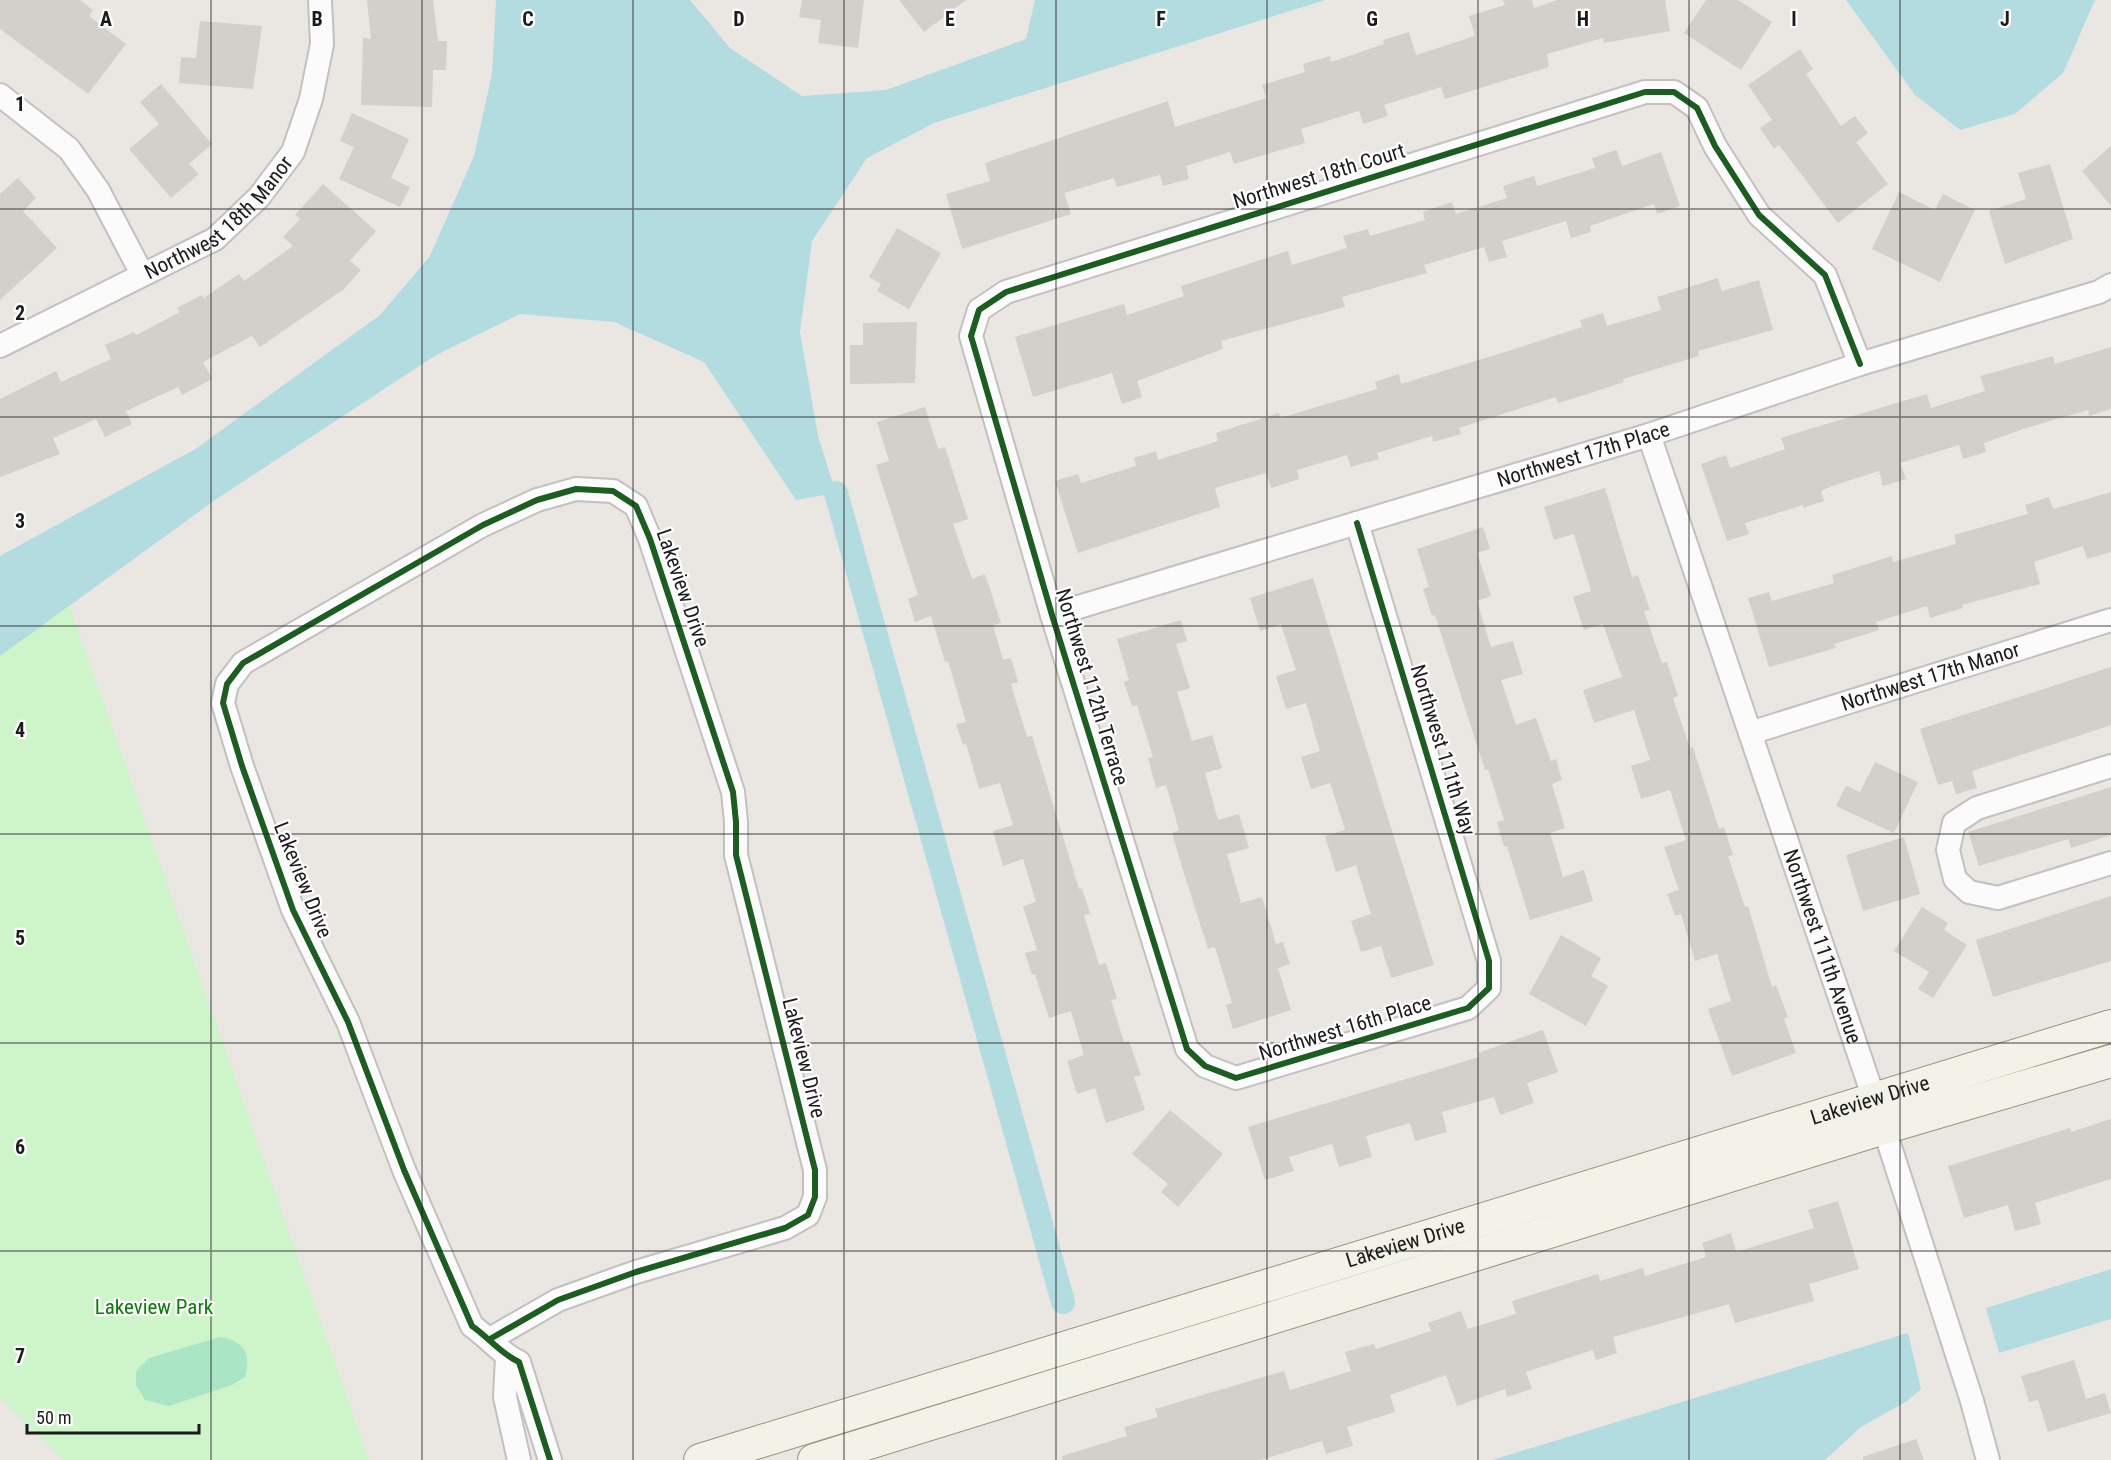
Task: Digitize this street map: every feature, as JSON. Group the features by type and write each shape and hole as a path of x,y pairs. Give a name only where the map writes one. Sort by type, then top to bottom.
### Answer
{"street":[{"name":"Northwest 18th Manor","path":"0,346 215,239 260,197 293,152 311,99 322,44 320,0"},
{"name":"Northwest 18th Court","path":"979,310 1006,291 1645,92 1674,92 1697,108 1715,146 1759,215 1825,275 1860,364"},
{"path":"0,95 69,149 98,190 142,274"},
{"name":"Northwest 17th Place","path":"1052,615 1649,435 1860,364 2099,292 2111,285"},
{"name":"Northwest 112th Terrace","path":"979,310 971,336 1052,615 1188,1049 1205,1066"},
{"name":"Northwest 111th Avenue","path":"1649,435 1884,1128 1989,1460"},
{"name":"Lakeview Drive","path":"490,1339 558,1300 636,1272 785,1228 808,1215 815,1197 815,1170 736,855 733,792 650,538 636,506 613,491 576,489 537,500 483,525 243,663 227,684 223,703 242,766 293,910 348,1022 404,1170 472,1326 490,1339 507,1357 519,1362 550,1460"},
{"name":"Northwest 111th Way","path":"1357,524 1490,960 1489,988"},
{"name":"Northwest 17th Manor","path":"1750,733 2111,620"},
{"path":"2111,766 1977,808 1954,823 1948,850 1955,879 1969,892 1998,898 2111,863"},
{"name":"Northwest 16th Place","path":"1205,1066 1236,1078 1468,1008 1489,988"},
{"name":"Lakeview Drive","path":"700,1460 2111,1026"},
{"name":"Lakeview Drive","path":"814,1460 1884,1128 2111,1061"},
{"path":"507,1357 505,1396 519,1460"}],"green space":[{"name":"Lakeview Park","path":"69,604 369,1460 63,1460 0,1398 0,655"},
{"path":"220,1337 235,1342 244,1350 247,1362 245,1377 232,1385 169,1406 145,1400 136,1385 136,1371 149,1358"}],"water":[{"path":"496,0 690,0 730,48 802,96 886,90 1026,39 1035,0 1325,0 934,123 867,158 812,241 800,332 818,436 836,493 796,500 704,362 614,322 520,314 436,355 218,498 0,656 0,556 197,448 380,315 430,256 474,156 492,73"},
{"path":"1846,0 2095,0 2063,73 2015,114 1960,130 1915,95"},
{"path":"2111,1269 2111,1319 1999,1353 1986,1308"},
{"path":"1908,1333 1921,1389 1907,1401 1861,1427 1825,1460 1492,1460"}],"building":[{"path":"0,0 80,0 93,10 89,16 126,44 88,94 0,29"},
{"path":"367,0 433,0 438,41 447,41 446,70 433,70 432,107 361,105 363,38 371,39"},
{"path":"802,0 864,0 858,48 818,43 821,20 799,17"},
{"path":"899,0 966,0 924,32"},
{"path":"1503,0 1532,0 1534,8 1557,0 1665,0 1670,31 1604,43 1603,38 1547,54 1549,67 1445,99 1441,87 1384,105 1388,116 1363,124 1359,111 1301,129 1305,143 1234,164 1230,152 1186,166 1189,179 1163,186 1160,175 1117,187 1114,178 1064,193 1071,214 962,249 946,194 990,181 985,163 1168,101 1175,127 1266,98 1262,85 1305,72 1303,64 1330,56 1331,62 1384,44 1383,40 1409,32 1416,55 1475,36 1469,16 1505,5"},
{"path":"1706,0 1738,0 1772,22 1741,70 1684,33"},
{"path":"200,21 262,26 253,89 179,83 181,57 196,58"},
{"path":"1800,49 1813,69 1806,74 1841,126 1855,116 1868,133 1856,142 1888,184 1838,223 1779,145 1774,149 1760,128 1772,120 1748,85"},
{"path":"161,84 212,144 189,164 199,174 171,198 129,149 159,124 140,102"},
{"path":"352,113 409,139 391,178 410,187 400,207 339,179 354,147 340,141"},
{"path":"2111,146 2111,206 2082,171"},
{"path":"1617,150 1622,166 1661,152 1680,206 1657,214 1654,204 1590,226 1591,232 1571,238 1566,221 1502,241 1507,257 1489,262 1484,247 1424,265 1427,273 1342,297 1345,307 1221,341 1223,349 1137,381 1142,397 1122,404 1112,373 1033,397 1015,337 1124,304 1127,315 1184,296 1181,286 1288,251 1292,265 1347,248 1343,236 1368,229 1370,236 1425,220 1423,212 1452,202 1456,214 1507,198 1503,186 1534,176 1537,186 1595,168 1592,158"},
{"path":"2050,164 2073,239 2005,264 1989,211 2026,199 2018,173"},
{"path":"18,178 36,198 23,211 57,248 0,300 0,194"},
{"path":"323,184 376,231 350,261 361,270 344,289 260,347 252,336 203,362 212,379 182,395 178,387 126,411 132,424 105,437 96,419 53,438 60,454 0,477 0,399 56,371 61,382 111,359 105,345 134,332 136,335 180,312 177,308 202,295 204,298 239,274 244,281 293,246 283,237 300,219 295,215"},
{"path":"1899,192 1935,210 1943,194 1975,210 1940,282 1872,249"},
{"path":"897,228 941,253 909,309 877,291 881,284 869,277"},
{"path":"1718,278 1722,291 1759,280 1773,330 1698,351 1699,356 1623,379 1624,382 1585,395 1558,403 1556,397 1459,428 1461,434 1433,442 1432,436 1377,453 1379,459 1351,467 1347,455 1297,470 1299,479 1271,488 1266,473 1215,488 1220,507 1078,553 1055,481 1078,474 1081,483 1136,466 1134,458 1156,451 1158,460 1218,441 1216,433 1279,413 1280,418 1377,389 1375,382 1399,374 1401,384 1521,347 1582,327 1580,320 1603,313 1607,326 1661,310 1657,297"},
{"path":"917,322 915,383 850,384 850,345 863,345 863,323"},
{"path":"2111,347 2111,409 2089,416 2088,410 2026,428 1984,443 1986,452 1963,459 1959,445 1900,463 1906,479 1883,486 1879,471 1832,486 1821,491 1824,501 1745,523 1749,534 1727,541 1701,464 1726,455 1730,468 1785,449 1781,438 1803,431 1927,394 1931,408 1985,391 1980,376 2053,356 2055,364"},
{"path":"925,407 938,449 945,447 968,519 953,524 972,579 985,574 1001,623 993,625 1003,660 1011,658 1018,682 1011,684 1027,737 1032,736 1079,889 1082,888 1090,914 1084,915 1099,965 1106,963 1117,999 1111,1000 1124,1042 1129,1041 1141,1075 1134,1077 1145,1110 1106,1123 1095,1088 1077,1094 1067,1061 1084,1055 1071,1011 1049,1018 1035,974 1032,975 1025,953 1037,950 1023,906 1036,902 1023,859 1003,866 993,831 1013,825 1000,783 979,789 966,743 963,745 956,724 966,722 948,661 945,662 931,616 915,622 908,599 918,595 876,465 889,461 877,422"},
{"path":"1605,488 1632,577 1638,575 1650,610 1644,611 1662,663 1667,662 1678,696 1673,698 1690,748 1693,747 1719,829 1724,827 1733,855 1728,856 1745,907 1748,906 1772,987 1776,985 1788,1017 1784,1019 1796,1053 1732,1076 1708,1009 1731,1001 1717,954 1695,961 1681,914 1675,916 1667,894 1679,890 1664,847 1686,840 1670,790 1641,799 1631,766 1650,760 1634,710 1594,723 1583,690 1622,677 1603,624 1584,630 1573,597 1591,591 1574,534 1554,540 1544,507"},
{"path":"2111,492 2111,552 2087,559 2083,546 2034,562 2040,584 1962,605 1963,608 1930,618 1927,606 1876,622 1879,630 1834,644 1836,648 1769,667 1748,598 1769,592 1772,601 1834,583 1832,575 1892,556 1893,562 1956,544 1954,535 2028,514 2025,505 2049,497 2053,509"},
{"path":"1483,527 1490,549 1477,553 1491,596 1477,601 1491,647 1513,641 1523,674 1501,680 1516,725 1536,718 1551,761 1556,759 1562,780 1552,784 1565,828 1550,833 1563,877 1584,870 1593,901 1530,920 1507,846 1504,847 1497,822 1504,820 1488,769 1485,770 1435,615 1432,616 1423,589 1429,587 1417,549"},
{"path":"1313,578 1434,965 1391,978 1381,946 1361,952 1351,921 1371,914 1356,865 1336,872 1325,836 1345,830 1330,783 1311,789 1301,757 1320,751 1306,703 1286,709 1276,676 1296,670 1281,624 1260,631 1250,598"},
{"path":"1181,620 1187,641 1176,644 1190,688 1177,692 1192,741 1212,735 1222,768 1205,773 1218,820 1239,814 1249,848 1227,854 1241,903 1262,897 1276,944 1283,942 1290,964 1278,968 1291,1010 1233,1029 1226,1005 1232,1003 1215,947 1208,949 1182,867 1172,833 1179,830 1166,785 1156,788 1148,758 1153,757 1137,705 1132,706 1124,682 1129,680 1117,639"},
{"path":"2111,667 2111,725 1972,771 1977,788 1956,794 1952,781 1938,785 1920,729"},
{"path":"1875,762 1918,782 1894,833 1836,806 1846,786 1860,792"},
{"path":"2111,787 2111,835 2071,848 2068,839 1979,866 1968,832"},
{"path":"1904,837 1920,894 1863,911 1846,855"},
{"path":"2111,896 2111,961 1993,997 1976,940"},
{"path":"1922,907 1948,923 1944,930 1967,945 1933,998 1918,989 1929,972 1894,951"},
{"path":"1561,935 1601,958 1591,976 1608,986 1586,1026 1529,994"},
{"path":"1543,1030 1558,1072 1527,1083 1534,1103 1500,1115 1494,1097 1442,1112 1447,1132 1415,1141 1410,1123 1366,1136 1372,1157 1339,1167 1332,1144 1289,1157 1294,1171 1265,1180 1248,1127 1479,1057 1478,1053"},
{"path":"1170,1110 1223,1154 1178,1207 1161,1192 1168,1184 1132,1154"},
{"path":"2111,1119 2111,1179 2035,1203 2041,1224 2015,1231 2008,1205 1964,1218 1948,1166 2070,1128 2071,1132"},
{"path":"1838,1201 1859,1269 1809,1284 1814,1301 1735,1323 1729,1304 1613,1337 1617,1353 1596,1360 1593,1350 1526,1372 1532,1389 1507,1397 1505,1389 1457,1406 1446,1375 1390,1395 1395,1412 1347,1427 1353,1446 1326,1454 1322,1441 1261,1460 1063,1460 1062,1456 1127,1436 1124,1427 1158,1417 1155,1409 1284,1371 1290,1390 1351,1371 1345,1352 1374,1344 1376,1349 1431,1331 1428,1323 1461,1311 1468,1329 1516,1314 1512,1301 1598,1274 1600,1281 1643,1268 1645,1276 1706,1257 1702,1243 1731,1233 1736,1252 1814,1228 1808,1210"},
{"path":"2074,1360 2086,1399 2105,1393 2111,1413 2048,1432 2038,1400 2029,1402 2021,1376"},
{"path":"1916,1439 1924,1460 1863,1460 1863,1457"}],"waterway":[{"path":"836,493 1063,1302"}],"cycle path":[{"path":"1357,523 1489,961 1489,988 1468,1008 1236,1078 1205,1066 1187,1049 1052,615 971,336 979,310 1006,292 1645,92 1674,92 1697,108 1715,146 1759,215 1825,275 1860,364"},
{"path":"490,1339 558,1300 636,1272 785,1228 808,1215 815,1197 815,1170 736,855 733,792 650,539 636,506 613,491 576,489 537,500 483,525 243,663 227,684 223,703 242,766 293,910 348,1022 404,1170 472,1326 506,1355 519,1362 550,1460"}]}
